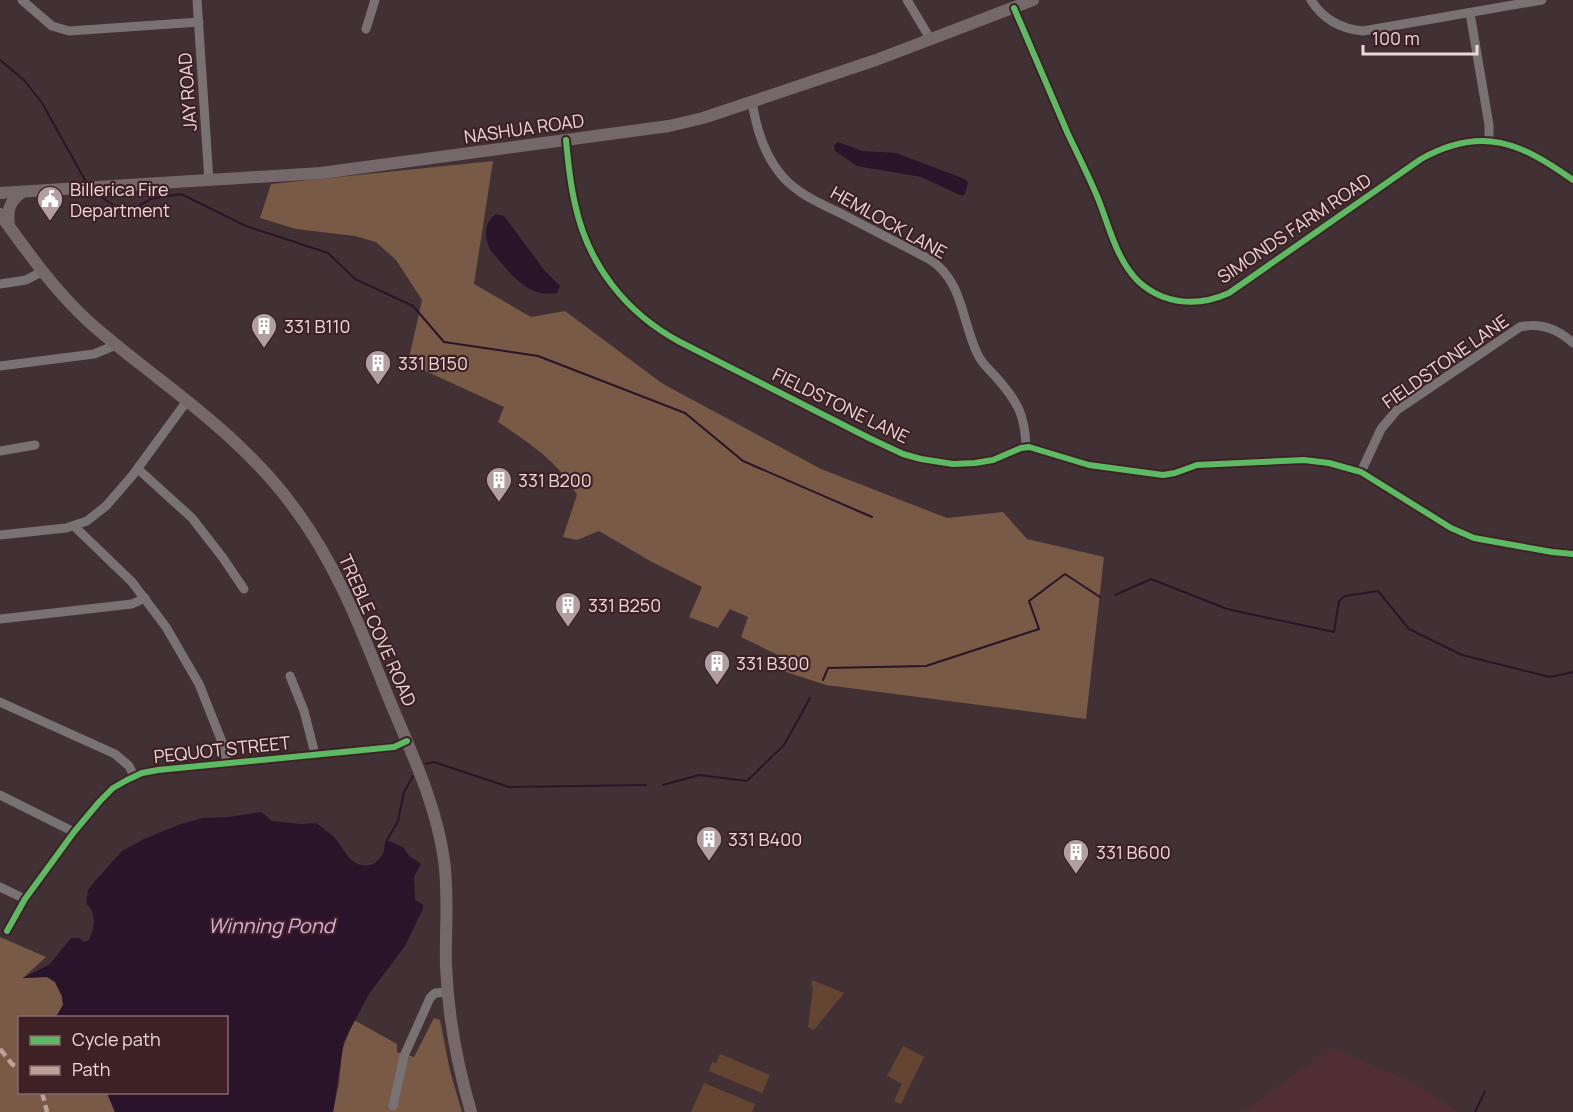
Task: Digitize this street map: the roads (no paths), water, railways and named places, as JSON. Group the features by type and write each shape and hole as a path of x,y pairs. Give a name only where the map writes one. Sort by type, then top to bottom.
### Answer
{"main road":[{"name":"NASHUA ROAD","path":"0,193 321,174 686,122 931,40 1033,0"},
{"path":"9,227 10,204 22,192"},
{"name":"TREBLE COVE ROAD","path":"0,214 43,271 78,311 228,436 266,472 319,544 346,593 432,804 442,848 446,891 448,992 454,1046 471,1112"}],"street":[{"path":"22,0 52,26 69,31 199,22"},
{"name":"JAY ROAD","path":"197,0 209,181"},
{"path":"366,29 375,0"},
{"path":"907,0 931,40"},
{"path":"1311,0 1330,20 1340,26 1357,30 1375,30 1542,0"},
{"name":"SIMONDS FARM ROAD","path":"1014,8 1121,256 1141,283 1153,292 1173,300 1201,302 1229,293 1421,159 1450,145 1489,141 1506,144 1527,150 1573,180"},
{"path":"1470,13 1490,127 1489,141"},
{"name":"HEMLOCK LANE","path":"752,101 754,119 768,154 788,182 814,200 929,259 940,266 950,277 979,357 1019,407 1026,447"},
{"name":"FIELDSTONE LANE","path":"566,140 574,203 588,245 601,270 618,294 657,328 903,454 936,462 960,464 993,460 1026,447"},
{"path":"0,284 26,280 43,271"},
{"name":"FIELDSTONE LANE","path":"1361,471 1381,429 1397,410 1520,327 1540,324 1573,343"},
{"path":"0,366 94,354 116,345"},
{"path":"0,535 74,526 100,511 138,469 187,401"},
{"path":"0,451 35,445"},
{"path":"1026,447 1040,449 1089,465 1163,475 1197,465 1294,460 1329,463 1361,471 1451,528 1474,538 1573,554"},
{"path":"138,469 192,518 244,590"},
{"path":"74,526 125,575 145,598 176,642 199,684 224,747 227,762"},
{"path":"0,619 132,604 145,598"},
{"path":"290,676 304,711 315,754"},
{"path":"0,702 115,754 129,766 134,776"},
{"name":"PEQUOT STREET","path":"7,931 25,899 74,832 107,794 134,776 149,771 227,762 394,747 407,741"},
{"path":"0,795 74,832"},
{"path":"0,887 25,899"},
{"path":"393,1106 404,1056 429,998 435,993 448,992"}],"water":[{"path":"838,142 862,151 896,153 965,179 968,183 965,194 962,196 921,177 857,166 835,151 834,145"},
{"path":"496,214 504,216 545,271 560,286 557,293 546,294 527,288 491,251 486,231 489,222"},
{"name":"Winning Pond","path":"261,812 272,821 316,823 335,838 353,861 363,865 373,864 381,857 386,840 403,847 409,856 421,864 414,877 415,900 423,905 423,909 405,946 369,994 344,1041 333,1112 115,1112 107,1094 228,1094 228,1016 57,1016 63,1005 62,996 55,982 47,977 23,978 50,964 71,938 79,938 84,942 89,940 94,921 90,907 86,903 88,890 122,851 146,838 181,824 202,818"}],"waterway":[{"path":"0,60 24,80 42,103 85,180"},
{"path":"97,194 125,213 151,199 181,194 246,226 328,253 355,279 413,306 444,342 538,356 685,413 743,461 872,517"},
{"path":"823,680 828,668 926,666 1039,629 1029,601 1065,574 1100,597"},
{"path":"1115,595 1151,579 1227,609 1334,632 1339,601 1345,596 1378,591 1409,629 1462,655 1550,677 1573,672"},
{"path":"663,785 699,775 747,781 784,745 810,698"},
{"path":"426,764 434,762 509,787 646,785"},
{"path":"386,842 398,821 404,792 413,776"},
{"path":"1475,1112 1485,1091"}],"place":[{"name":"Billerica Fire Department","path":"50,222"},
{"name":"331 B110","path":"264,349"},
{"name":"331 B150","path":"378,386"},
{"name":"331 B200","path":"499,503"},
{"name":"331 B250","path":"568,628"},
{"name":"331 B300","path":"717,686"},
{"name":"331 B400","path":"709,862"},
{"name":"331 B600","path":"1076,875"}]}
